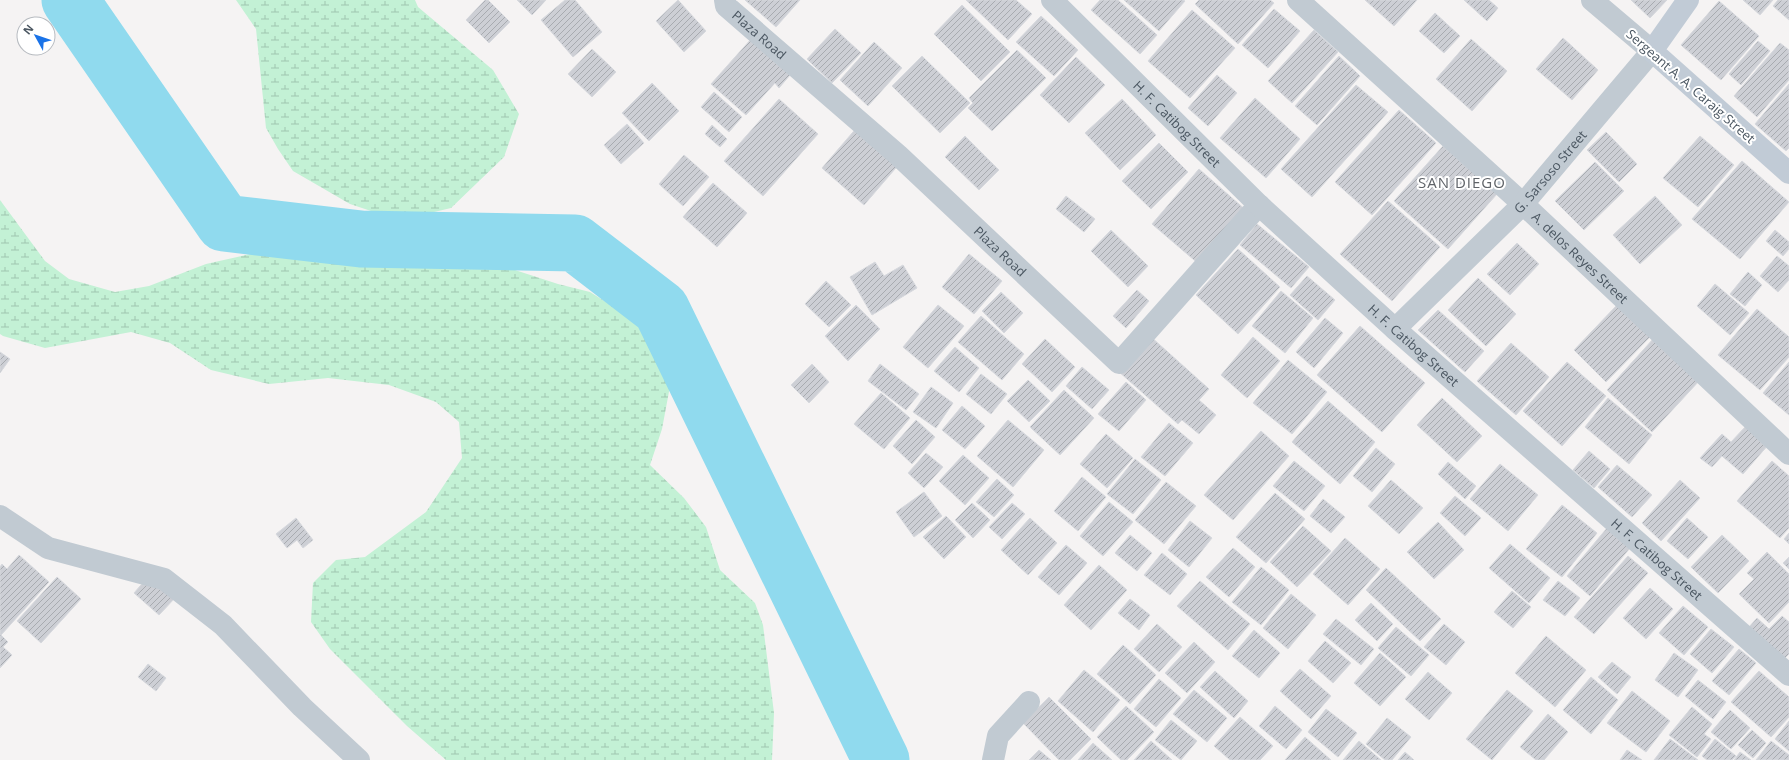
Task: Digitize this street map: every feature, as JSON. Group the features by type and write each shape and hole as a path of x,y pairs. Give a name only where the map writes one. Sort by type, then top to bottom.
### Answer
{"street":[{"name":"Plaza Road","path":"725,0 726,6 898,155 1119,363 1259,205"},
{"name":"H. F. Catibog Street","path":"1052,0 1259,205 1395,329 1789,675"},
{"name":"A. delos Reyes Street","path":"1298,0 1524,204 1789,454"},
{"name":"Sergeant A. A. Caraig Street","path":"1592,0 1652,51 1789,173"},
{"name":"G. Sarsoso Street","path":"1395,329 1524,204 1652,51 1688,0"},
{"path":"0,516 48,548 164,579 223,625 302,708 358,760"},
{"path":"993,760 998,736 1029,702"}],"green space":[{"path":"236,0 415,0 418,7 493,70 519,114 504,157 451,208 413,217 377,213 350,204 293,171 266,128 256,29"},
{"path":"0,200 45,261 69,279 115,292 149,286 206,264 255,253 318,260 459,261 506,267 558,284 590,292 641,324 658,345 671,381 662,429 650,465 684,498 706,527 720,570 755,603 763,625 774,713 772,760 446,760 407,726 330,649 311,622 313,583 336,560 365,557 426,512 462,458 459,422 436,402 389,385 328,378 269,384 211,370 170,343 131,332 45,348 3,336 0,334"}],"building":[{"path":"485,0 488,0 510,22 489,43 466,20"},
{"path":"517,0 546,0 532,15"},
{"path":"565,0 575,0 602,32 573,57 541,20"},
{"path":"678,0 706,31 684,52 656,21"},
{"path":"745,0 800,0 776,27"},
{"path":"966,0 1016,0 1032,14 1008,40"},
{"path":"1100,0 1118,0 1157,35 1140,54 1091,10"},
{"path":"1124,0 1183,0 1185,1 1159,31"},
{"path":"1199,0 1270,0 1274,3 1238,44 1195,4"},
{"path":"1365,0 1417,0 1394,26"},
{"path":"1464,0 1489,0 1498,8 1487,21"},
{"path":"1631,0 1667,0 1650,18"},
{"path":"1743,0 1773,0 1760,15"},
{"path":"1778,0 1789,0 1789,20 1773,6"},
{"path":"1719,1 1759,36 1721,80 1681,45"},
{"path":"962,5 1010,52 981,81 934,34"},
{"path":"1274,9 1300,31 1268,68 1242,45"},
{"path":"1192,10 1235,48 1190,98 1148,61"},
{"path":"1435,13 1460,36 1444,53 1419,31"},
{"path":"1041,16 1078,50 1054,76 1016,42"},
{"path":"835,29 861,53 832,83 807,59"},
{"path":"1314,30 1338,52 1292,103 1268,81"},
{"path":"752,38 796,68 779,88 775,83 746,115 711,84"},
{"path":"1563,38 1598,70 1572,100 1536,69"},
{"path":"1471,39 1507,71 1472,111 1436,79"},
{"path":"1758,41 1770,51 1741,85 1729,74"},
{"path":"874,42 902,68 868,106 840,80"},
{"path":"1780,43 1789,50 1789,80 1757,117 1734,96"},
{"path":"592,49 616,72 592,97 568,74"},
{"path":"1017,50 1046,78 992,131 968,108 973,103 969,98"},
{"path":"922,56 970,103 940,133 892,86"},
{"path":"1339,56 1360,76 1317,125 1295,106"},
{"path":"1076,57 1105,85 1069,123 1040,95"},
{"path":"1217,75 1237,93 1208,126 1188,108"},
{"path":"652,83 679,111 649,141 622,113"},
{"path":"1789,84 1789,148 1786,151 1755,124"},
{"path":"1356,85 1388,112 1312,197 1281,169"},
{"path":"714,92 742,117 729,132 701,107"},
{"path":"1255,98 1300,139 1266,178 1220,138"},
{"path":"779,99 818,134 763,196 724,161"},
{"path":"1122,99 1156,135 1120,170 1085,133"},
{"path":"1399,110 1436,143 1372,215 1335,182"},
{"path":"627,124 644,143 621,164 604,145"},
{"path":"712,125 727,139 720,147 705,134"},
{"path":"859,125 901,162 864,205 822,168"},
{"path":"1606,132 1637,164 1619,182 1587,150"},
{"path":"965,136 999,170 979,190 945,157"},
{"path":"1700,136 1734,165 1698,207 1663,178"},
{"path":"1159,143 1188,172 1151,209 1122,181"},
{"path":"1443,146 1497,194 1448,249 1394,201"},
{"path":"684,155 709,177 683,206 659,184"},
{"path":"1742,161 1789,202 1740,259 1692,219"},
{"path":"1595,162 1624,191 1584,230 1555,201"},
{"path":"1199,169 1248,212 1201,266 1152,224"},
{"path":"713,183 747,213 717,247 683,217"},
{"path":"1066,196 1095,219 1084,232 1056,209"},
{"path":"1655,196 1682,225 1640,264 1613,235"},
{"path":"1388,201 1440,247 1392,301 1340,254"},
{"path":"1257,224 1309,267 1291,288 1240,245"},
{"path":"1111,230 1148,266 1128,287 1091,251"},
{"path":"1775,230 1789,242 1789,249 1783,256 1766,241"},
{"path":"1517,243 1539,264 1510,295 1487,274"},
{"path":"1238,249 1280,287 1238,334 1196,295"},
{"path":"969,254 1002,281 974,314 942,287"},
{"path":"1777,256 1789,266 1789,280 1778,292 1760,276"},
{"path":"875,262 884,276 903,265 917,288 872,315 850,277"},
{"path":"1748,272 1762,285 1745,306 1730,294"},
{"path":"1307,276 1335,300 1318,320 1290,295"},
{"path":"1478,278 1516,314 1486,346 1448,310"},
{"path":"826,281 851,305 829,327 805,304"},
{"path":"1715,284 1749,313 1730,335 1697,306"},
{"path":"1137,290 1149,301 1126,328 1113,316"},
{"path":"1281,291 1313,318 1285,353 1252,326"},
{"path":"1001,292 1023,313 1004,333 982,311"},
{"path":"856,305 880,329 848,361 825,336"},
{"path":"938,305 964,326 928,368 903,347"},
{"path":"1617,305 1650,337 1606,382 1574,350"},
{"path":"1757,309 1789,337 1789,357 1760,390 1718,355"},
{"path":"1438,310 1484,351 1465,372 1418,330"},
{"path":"981,316 1024,354 1002,380 958,342"},
{"path":"1325,318 1343,333 1314,368 1296,352"},
{"path":"1360,326 1425,383 1382,432 1317,375"},
{"path":"1150,336 1209,389 1199,400 1216,415 1199,434 1182,420 1178,424 1118,371"},
{"path":"1253,337 1280,361 1247,398 1221,375"},
{"path":"1654,338 1700,380 1652,432 1607,390"},
{"path":"1045,339 1075,367 1052,392 1022,364"},
{"path":"1511,343 1549,377 1516,415 1477,381"},
{"path":"955,347 979,368 959,392 934,371"},
{"path":"0,352 10,359 0,373"},
{"path":"1288,360 1327,392 1292,434 1253,403"},
{"path":"1567,362 1606,396 1562,446 1523,411"},
{"path":"1789,362 1789,415 1763,393"},
{"path":"812,364 829,382 809,403 791,385"},
{"path":"880,364 919,394 906,410 868,381"},
{"path":"1082,367 1109,390 1092,409 1066,386"},
{"path":"981,374 1007,394 991,414 966,394"},
{"path":"1028,380 1050,401 1029,422 1007,401"},
{"path":"1126,382 1146,400 1119,431 1098,414"},
{"path":"931,387 953,403 936,428 913,412"},
{"path":"1064,390 1094,418 1060,455 1030,427"},
{"path":"881,393 910,418 884,449 854,424"},
{"path":"1442,398 1482,436 1457,462 1417,425"},
{"path":"1608,398 1652,435 1629,464 1585,427"},
{"path":"1328,401 1375,442 1340,484 1292,442"},
{"path":"962,406 985,426 965,449 942,430"},
{"path":"916,420 935,437 912,464 893,446"},
{"path":"1008,420 1044,450 1013,487 977,456"},
{"path":"1169,423 1193,443 1165,476 1141,457"},
{"path":"1747,425 1769,444 1743,474 1722,456 1712,467 1700,458 1722,434 1731,442"},
{"path":"1261,431 1289,456 1233,520 1204,495"},
{"path":"1106,434 1133,458 1107,488 1080,464"},
{"path":"1376,448 1395,464 1372,492 1353,476"},
{"path":"1589,451 1610,469 1594,488 1573,470"},
{"path":"926,453 943,467 924,488 908,473"},
{"path":"963,455 989,478 965,505 939,481"},
{"path":"1135,459 1161,480 1133,514 1107,494"},
{"path":"1294,461 1325,486 1304,511 1273,486"},
{"path":"1772,461 1789,476 1789,528 1780,538 1737,501"},
{"path":"1448,462 1476,486 1465,499 1438,474"},
{"path":"1500,464 1538,495 1508,531 1470,499"},
{"path":"1617,465 1652,495 1632,517 1598,487"},
{"path":"1082,477 1106,497 1078,531 1054,511"},
{"path":"997,479 1014,495 994,517 976,502"},
{"path":"1391,480 1423,508 1399,534 1368,506"},
{"path":"1680,480 1700,498 1661,541 1642,523"},
{"path":"1166,482 1196,506 1164,544 1135,520"},
{"path":"924,492 942,516 914,537 896,512"},
{"path":"1275,493 1305,519 1266,563 1236,537"},
{"path":"1455,496 1481,518 1465,536 1440,513"},
{"path":"1323,499 1345,517 1331,533 1310,516"},
{"path":"1109,502 1133,522 1103,556 1080,536"},
{"path":"972,503 990,520 973,538 955,520"},
{"path":"1012,503 1025,514 1002,539 989,527"},
{"path":"1562,505 1597,533 1562,577 1526,549"},
{"path":"946,516 966,537 944,559 923,537"},
{"path":"296,518 313,540 303,548 297,540 287,548 276,534"},
{"path":"1030,518 1057,543 1028,575 1001,550"},
{"path":"1687,518 1708,537 1688,559 1667,541"},
{"path":"1190,521 1212,538 1189,567 1168,550"},
{"path":"1438,522 1464,550 1434,579 1407,552"},
{"path":"1303,526 1331,551 1297,587 1270,562"},
{"path":"1607,528 1630,548 1590,596 1567,576"},
{"path":"1789,533 1789,544 1784,539"},
{"path":"1130,535 1152,553 1137,571 1115,553"},
{"path":"1722,535 1749,561 1718,593 1691,567"},
{"path":"1345,538 1380,569 1348,605 1313,574"},
{"path":"1510,544 1550,578 1529,603 1489,568"},
{"path":"1066,545 1087,563 1059,595 1038,577"},
{"path":"1233,548 1255,567 1229,597 1206,577"},
{"path":"1767,552 1789,574 1789,602 1769,623 1739,594 1754,579 1747,573"},
{"path":"1162,553 1187,574 1170,595 1144,575"},
{"path":"19,555 49,582 1,635 8,642 3,647 12,655 0,668 0,567 2,564 7,569"},
{"path":"1628,556 1648,573 1594,634 1574,617"},
{"path":"1789,557 1789,569 1783,563"},
{"path":"1099,565 1127,590 1091,630 1064,605"},
{"path":"1261,567 1289,590 1261,625 1232,602"},
{"path":"1386,568 1441,619 1420,641 1366,590"},
{"path":"149,576 174,599 159,615 134,593"},
{"path":"57,577 81,599 41,643 17,621"},
{"path":"1200,581 1250,624 1228,650 1177,606"},
{"path":"1558,581 1580,598 1565,616 1543,600"},
{"path":"1650,588 1673,609 1646,639 1623,618"},
{"path":"1512,591 1531,607 1513,628 1494,612"},
{"path":"1291,594 1316,615 1288,649 1263,628"},
{"path":"1130,599 1150,615 1139,630 1118,613"},
{"path":"1371,603 1393,624 1377,641 1355,620"},
{"path":"1683,606 1708,627 1684,655 1659,633"},
{"path":"1782,616 1789,622 1789,654 1784,659 1749,627 1757,618 1769,629"},
{"path":"1336,619 1374,649 1361,665 1323,634"},
{"path":"1157,624 1182,647 1159,672 1134,649"},
{"path":"1444,624 1465,642 1446,665 1424,647"},
{"path":"1396,627 1429,655 1411,676 1378,648"},
{"path":"1711,629 1734,647 1712,673 1690,654"},
{"path":"1254,630 1280,653 1259,678 1232,656"},
{"path":"1546,636 1586,670 1555,707 1515,673"},
{"path":"1325,641 1351,663 1333,683 1308,661"},
{"path":"1194,642 1215,662 1187,693 1165,673"},
{"path":"1123,645 1156,675 1130,704 1097,674"},
{"path":"1739,649 1756,663 1729,695 1712,681"},
{"path":"1380,653 1406,677 1380,706 1354,683"},
{"path":"1674,653 1698,670 1678,697 1655,680"},
{"path":"1612,662 1631,677 1617,694 1598,677"},
{"path":"148,664 166,678 156,691 138,677"},
{"path":"1300,669 1331,696 1311,719 1280,691"},
{"path":"1084,670 1120,700 1093,732 1058,701"},
{"path":"1215,671 1248,701 1234,718 1200,687"},
{"path":"1759,671 1789,697 1789,717 1771,737 1731,702"},
{"path":"1428,672 1452,693 1429,720 1405,699"},
{"path":"1591,677 1618,700 1591,734 1563,710"},
{"path":"1159,679 1181,698 1156,727 1134,709"},
{"path":"1698,680 1726,702 1713,719 1685,696"},
{"path":"1194,690 1227,718 1207,742 1173,714"},
{"path":"1507,690 1533,711 1492,760 1466,739"},
{"path":"1632,691 1670,721 1646,752 1607,723"},
{"path":"1049,697 1091,739 1070,760 1059,760 1023,723"},
{"path":"1126,706 1154,732 1127,760 1121,760 1097,737"},
{"path":"1275,706 1302,730 1286,749 1259,726"},
{"path":"1692,707 1712,724 1704,734 1711,739 1697,757 1669,735"},
{"path":"1326,709 1357,733 1338,757 1308,732"},
{"path":"1730,710 1750,728 1731,749 1711,732"},
{"path":"1548,714 1568,732 1544,760 1536,760 1520,747"},
{"path":"1240,717 1273,746 1260,760 1230,760 1214,746"},
{"path":"1387,718 1411,737 1392,760 1385,760 1366,744"},
{"path":"1171,720 1197,741 1181,760 1155,740"},
{"path":"1789,721 1789,751 1775,739"},
{"path":"1752,730 1766,743 1753,758 1738,745"},
{"path":"1305,737 1331,760 1285,760"},
{"path":"1670,739 1698,760 1654,760"},
{"path":"1715,739 1736,756 1732,760 1707,760 1702,756"},
{"path":"1151,741 1172,760 1134,760"},
{"path":"1359,741 1381,760 1343,760"},
{"path":"1771,741 1789,755 1789,760 1756,760"},
{"path":"1093,743 1112,760 1078,760"},
{"path":"1039,750 1051,760 1029,760"},
{"path":"1627,750 1642,760 1620,760"},
{"path":"1405,752 1414,760 1398,760"},
{"path":"1740,752 1751,760 1734,760"}],"waterway":[{"path":"70,0 224,223 361,239 575,243 661,309 881,760"}],"district":[{"name":"SAN DIEGO","path":"1462,183"}]}
